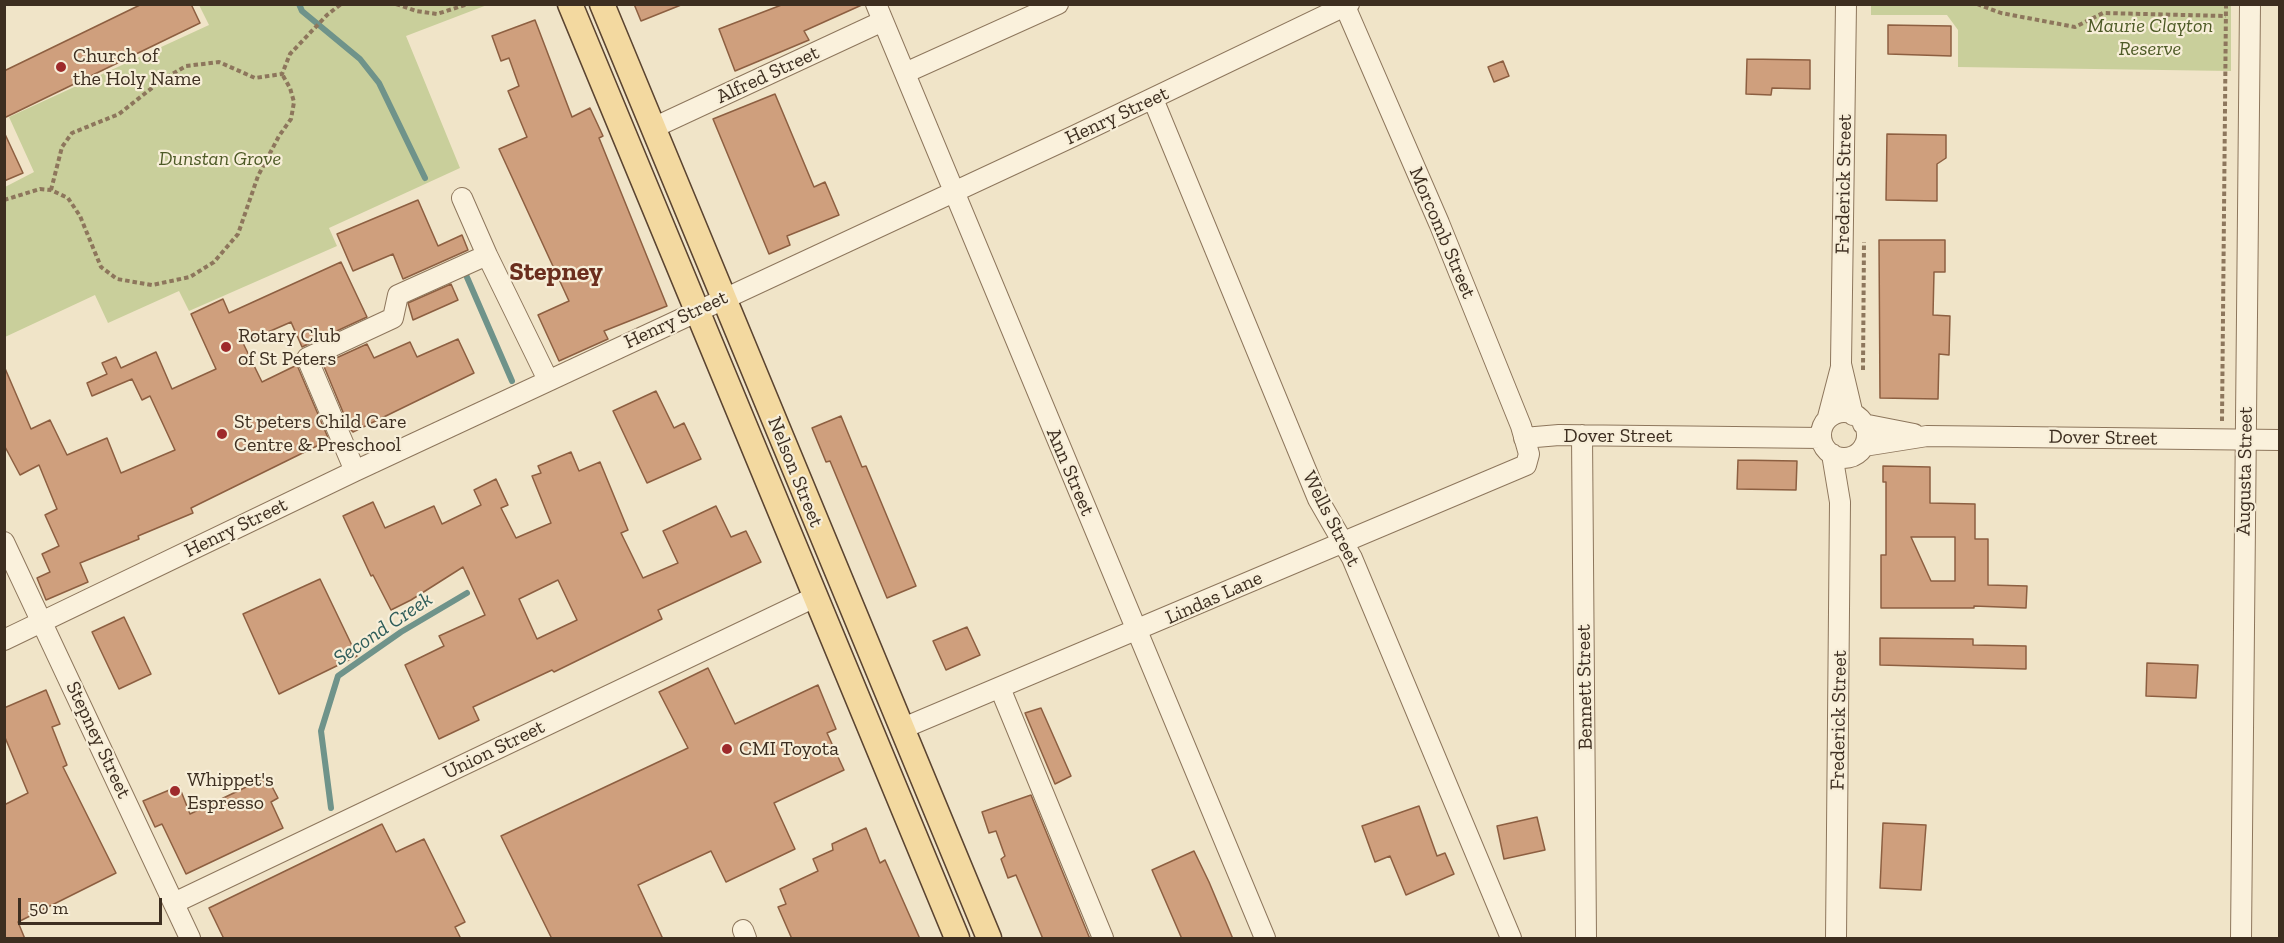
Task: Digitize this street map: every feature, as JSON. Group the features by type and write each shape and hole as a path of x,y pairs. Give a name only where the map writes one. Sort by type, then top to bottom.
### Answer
{"main road":[{"name":"Nelson Street","path":"570,4 957,939"},
{"name":"Nelson Street","path":"602,4 989,939"},
{"path":"626,141 653,128"},
{"path":"815,597 841,584"}],"street":[{"path":"904,73 1058,4"},
{"name":"Frederick Street","path":"1828,417 1841,364 1846,4"},
{"name":"Augusta Street","path":"2241,939 2250,4"},
{"name":"Henry Street","path":"4,640 355,471 1153,99 1346,5"},
{"name":"Morcomb Street","path":"1346,5 1438,224 1524,438 1529,454 1526,465"},
{"name":"Alfred Street","path":"653,128 880,13"},
{"name":"Ann Street","path":"880,13 1265,939"},
{"name":"Wells Street","path":"1153,99 1318,500 1352,558 1511,939"},
{"path":"462,198 548,380"},
{"path":"355,471 307,358 393,318 398,295 487,255"},
{"name":"Frederick Street","path":"1841,364 1858,419"},
{"path":"1836,413 1858,419 1867,436 1858,451 1842,458 1826,446 1821,428 1828,417 1836,413"},
{"name":"Dover Street","path":"1858,419 1927,436"},
{"name":"Dover Street","path":"1524,438 1582,435 1826,446"},
{"name":"Bennett Street","path":"1582,435 1586,939"},
{"name":"Dover Street","path":"1858,451 1927,436 2280,440"},
{"name":"Frederick Street","path":"1826,446 1840,502 1836,939"},
{"name":"Frederick Street","path":"1840,502 1858,451"},
{"name":"Lindas Lane","path":"901,729 1526,465"},
{"name":"Stepney Street","path":"4,542 190,939"},
{"name":"Union Street","path":"174,903 815,597"},
{"path":"1000,688 1103,939"}],"path":[{"path":"4,200 29,191 51,190 68,198 75,206 94,257 108,274 117,279 140,285 162,284 204,270 224,252 238,234 258,176 279,136 291,119 294,102 290,88 282,74 286,61 327,15 340,4"},
{"path":"396,4 416,12 437,14 468,4"},
{"path":"1977,4 2001,13 2074,27 2103,13 2226,15"},
{"path":"2211,422 2222,422 2226,4"},
{"path":"51,190 67,137 78,129 119,114 178,69 196,63 213,62 255,78 282,74"},
{"path":"1863,381 1864,240"}],"green space":[{"name":"Maurie Clayton Reserve","path":"1871,4 2231,5 2231,71 1958,67 1958,30 1947,15 1871,15"},
{"name":"Dunstan Grove","path":"199,5 487,5 406,36 460,168 329,228 337,246 189,311 179,291 108,323 95,295 5,337 5,187 34,172 9,117 209,25"}],"building":[{"path":"142,4 191,4 200,23 4,118 4,71"},
{"path":"634,4 681,4 681,5 641,21"},
{"path":"784,4 864,4 804,31 809,40 735,71 719,29"},
{"path":"535,20 572,117 590,108 603,136 599,138 667,306 604,331 608,339 559,361 538,315 569,301 499,149 527,137 508,91 519,86 509,58 501,61 492,36"},
{"path":"1888,25 1951,26 1951,56 1888,54"},
{"path":"1747,59 1810,60 1810,89 1772,88 1771,95 1746,94"},
{"path":"1503,61 1509,76 1494,82 1488,67"},
{"path":"775,94 814,187 825,182 839,215 787,236 790,245 769,254 713,119"},
{"path":"4,132 23,173 4,181"},
{"path":"1887,134 1946,135 1946,158 1937,164 1937,201 1886,200"},
{"path":"418,200 438,246 462,235 468,250 403,279 393,254 353,271 337,234"},
{"path":"1879,240 1945,240 1945,272 1934,272 1933,315 1950,316 1949,355 1939,354 1938,399 1880,398"},
{"path":"341,262 367,317 302,347 291,322 243,343 262,382 297,365 329,440 191,508 193,513 138,536 139,539 80,563 88,582 46,600 37,578 50,572 42,554 59,546 45,515 57,509 39,465 20,475 4,445 4,366 31,429 50,420 67,455 107,438 121,473 175,450 150,396 142,400 132,379 92,396 87,383 107,374 102,363 116,357 121,368 156,352 172,389 216,369 191,314 223,299 229,313"},
{"path":"451,284 458,300 413,320 408,303"},
{"path":"458,339 474,373 353,432 350,429 323,364 367,344 374,358 410,342 417,357"},
{"path":"656,391 674,428 684,423 701,459 647,483 613,411"},
{"path":"841,416 862,467 866,466 916,586 887,598 830,461 826,462 812,428"},
{"path":"571,452 579,471 600,462 628,530 621,533 643,578 678,563 663,531 716,506 731,537 746,531 761,562 658,610 662,619 554,672 552,670 473,707 479,720 439,739 405,665 444,646 439,636 485,615 463,567 391,610 373,575 371,576 343,516 373,502 385,528 434,506 442,524 481,505 474,490 496,479 508,505 501,508 516,538 551,523 532,476 541,473 538,466","holes":["558,580 577,620 537,639 519,599"]},
{"path":"1738,460 1797,461 1796,490 1737,489"},
{"path":"1883,466 1930,467 1930,503 1975,504 1975,539 1988,539 1988,585 2027,586 2026,608 1974,606 1974,608 1881,608 1881,555 1886,555 1886,482 1883,482","holes":["1911,537 1955,537 1955,581 1931,581"]},
{"path":"320,579 357,656 279,694 243,614"},
{"path":"124,617 151,674 119,689 92,632"},
{"path":"967,627 980,655 946,670 933,641"},
{"path":"1880,638 1973,639 1973,645 2026,646 2026,669 1880,665"},
{"path":"2147,663 2198,665 2196,698 2146,696"},
{"path":"708,668 735,724 818,685 836,729 827,733 844,770 774,803 795,849 726,882 711,851 638,885 663,939 552,939 501,836 688,748 659,692"},
{"path":"46,690 60,724 52,727 67,765 63,767 116,873 18,922 25,939 4,939 4,805 28,793 4,735 4,708"},
{"path":"1041,708 1071,776 1055,784 1025,713"},
{"path":"267,777 278,798 271,802 283,828 186,874 162,824 155,827 143,801 179,786 190,814"},
{"path":"1031,795 1090,939 1043,939 1016,875 1008,878 1001,859 1005,856 996,831 989,833 982,812"},
{"path":"1419,806 1437,856 1445,853 1454,874 1406,895 1390,856 1375,862 1362,826"},
{"path":"1537,817 1545,850 1504,859 1497,826"},
{"path":"1883,823 1926,825 1921,890 1880,888"},
{"path":"382,824 396,852 424,839 465,922 455,927 461,939 224,939 209,908"},
{"path":"866,828 880,863 885,860 920,939 792,939 778,907 786,904 780,889 818,871 813,859 833,850 832,844"},
{"path":"1194,851 1233,939 1182,939 1152,870"}],"waterway":[{"name":"Second Creek","path":"299,4 302,11 360,59 379,83 425,178"},
{"name":"Second Creek","path":"466,275 512,381"},
{"name":"Second Creek","path":"331,808 321,731 338,676 401,632 467,593"}],"place":[{"name":"Church of the Holy Name","path":"61,67"},
{"name":"Rotary Club of St Peters","path":"226,347"},
{"name":"St peters Child Care Centre & Preschool","path":"222,434"},
{"name":"CMI Toyota","path":"727,749"},
{"name":"Whippet's Espresso","path":"175,791"}],"district":[{"name":"Stepney","path":"556,273"}]}
